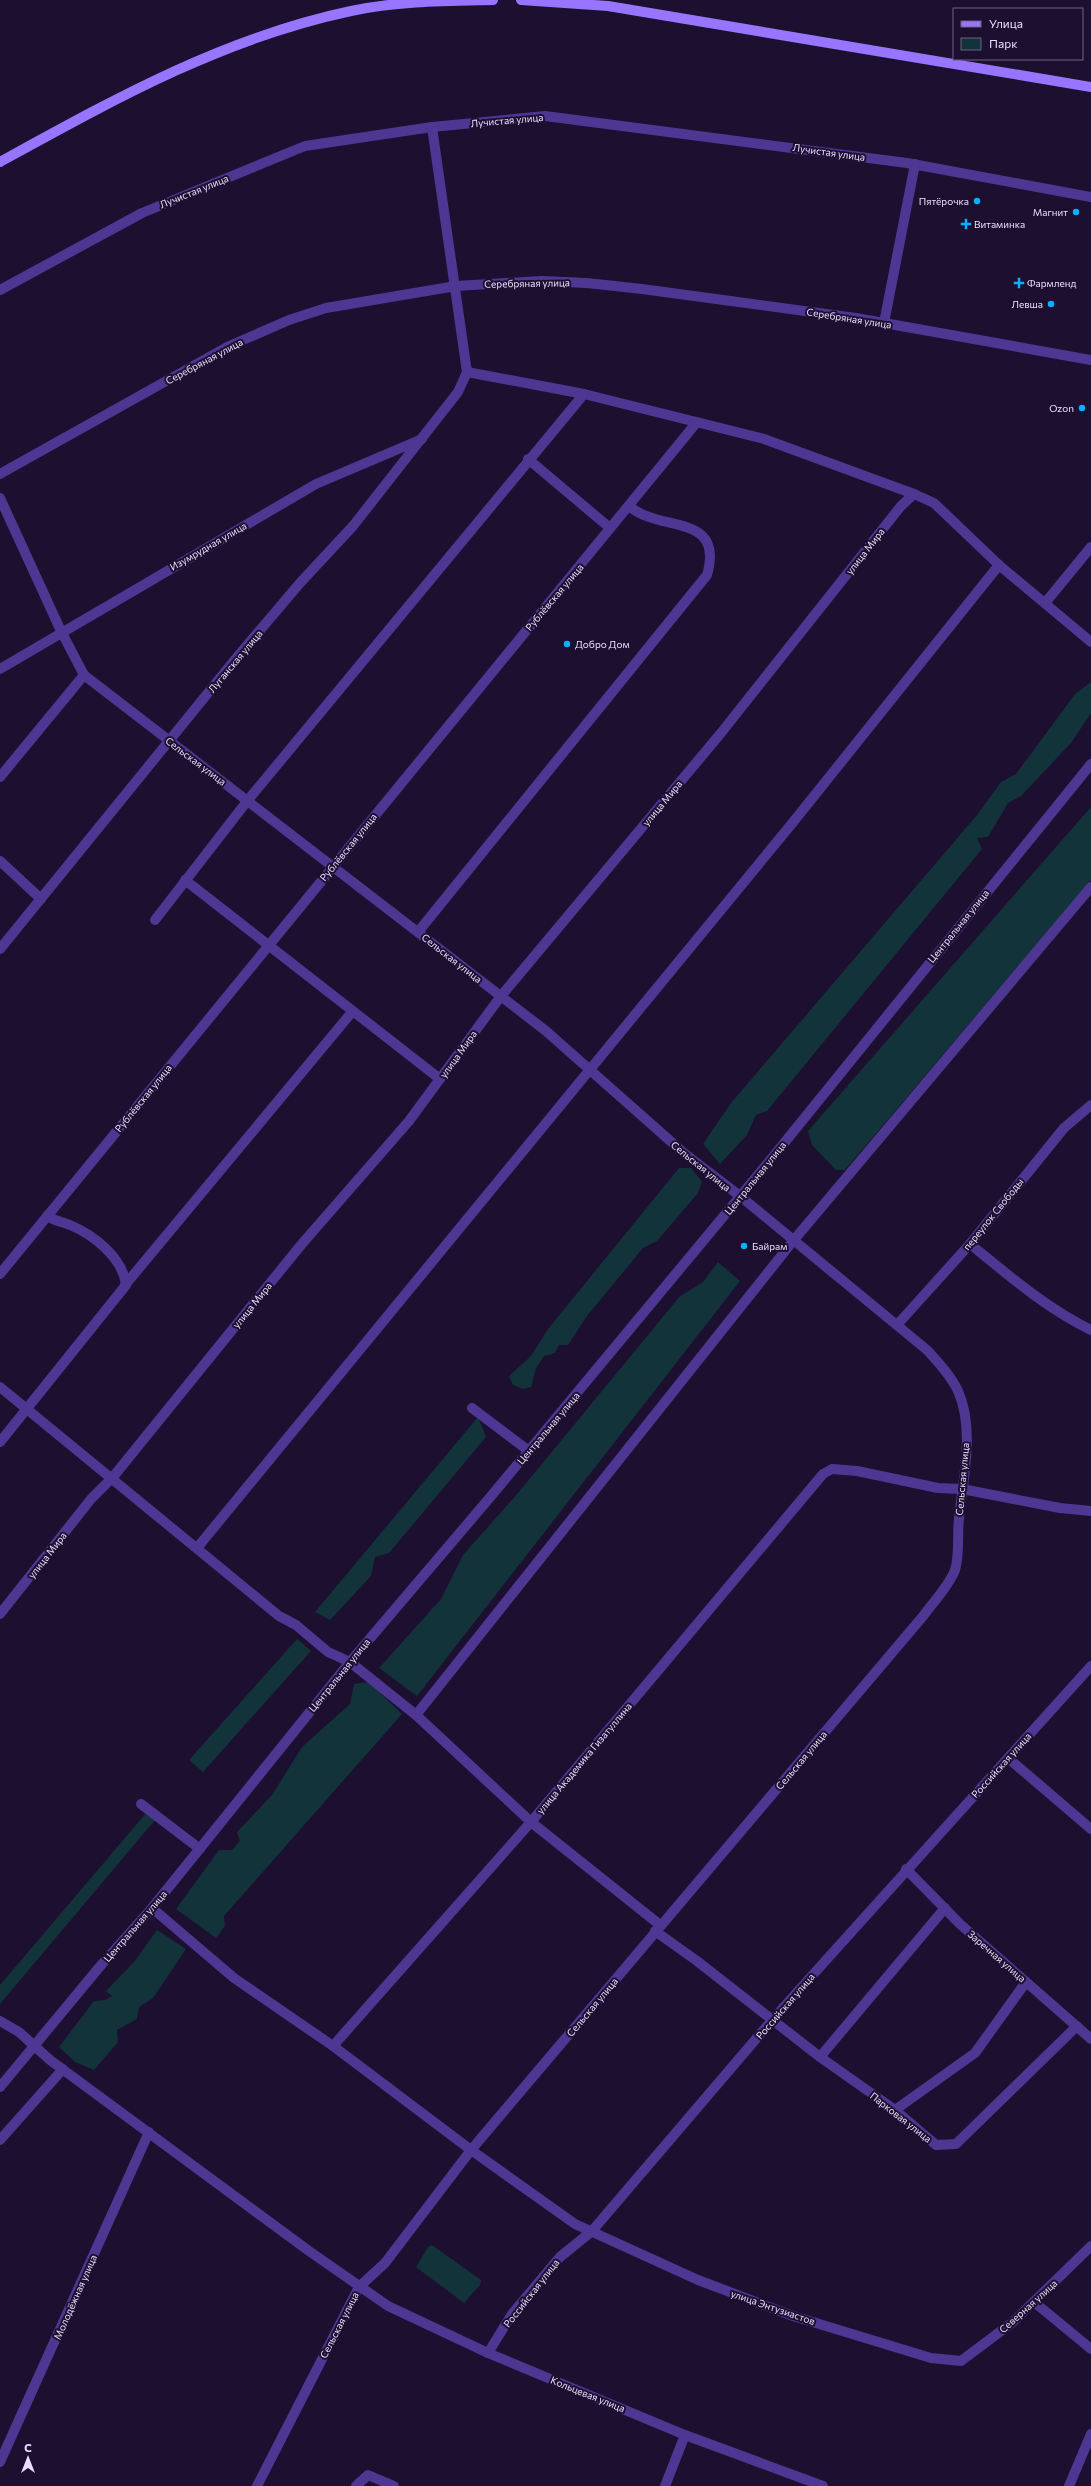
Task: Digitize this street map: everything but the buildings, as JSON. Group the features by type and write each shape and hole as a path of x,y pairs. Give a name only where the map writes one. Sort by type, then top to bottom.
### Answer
{"main road":[{"path":"0,162 158,78 250,38 353,11 443,1 493,0"},
{"path":"521,0 608,6 1091,87"}],"street":[{"name":"Лучистая улица","path":"0,290 142,213 305,146 432,127 545,116 915,164 1091,197"},
{"path":"432,127 456,286 467,372 584,394 764,439 914,494 934,503 999,565 1091,642"},
{"path":"884,323 915,164"},
{"name":"Серебряная улица","path":"0,474 227,347 289,320 326,308 456,286 542,281 586,283 716,298 884,323 1091,360"},
{"name":"Луганская улица","path":"0,949 294,589 353,526 424,438 461,388 467,372"},
{"path":"155,920 248,800 528,459 584,394"},
{"name":"Рублёвская улица","path":"0,1274 332,866 697,422"},
{"name":"Изумрудная улица","path":"0,669 61,631 316,484 424,438"},
{"path":"528,459 610,528"},
{"name":"улица Мира","path":"0,1614 91,1499 113,1477 301,1245 409,1121 501,996 721,733 901,506 914,494"},
{"name":"Сельская улица","path":"0,498 61,631 84,675 501,996 590,1068 685,1154 740,1196 927,1350 943,1367 958,1391 963,1410 966,1434 957,1563 951,1579 924,1615 471,2150 385,2263 359,2287 257,2486"},
{"path":"418,932 707,575 711,556 710,544 704,535 673,523 637,513 628,506"},
{"path":"1045,603 1091,547"},
{"path":"197,1548 794,821 999,565"},
{"path":"0,777 84,675"},
{"name":"Центральная улица","path":"0,2087 102,1964 152,1908 350,1662 529,1451 740,1196 1091,764"},
{"path":"0,861 41,899"},
{"path":"186,880 267,946 440,1079"},
{"path":"416,1715 793,1240 1091,887"},
{"path":"0,1442 125,1285 352,1012"},
{"name":"переулок Свободы","path":"897,1325 970,1244 1064,1128 1091,1105"},
{"path":"47,1216 55,1221 70,1225 106,1248 125,1276 125,1285"},
{"path":"970,1244 1026,1290 1064,1316 1091,1330"},
{"name":"Парковая улица","path":"0,1387 113,1477 279,1616 296,1625 328,1652 350,1662 416,1715 531,1822 658,1928 820,2057 895,2110 936,2145 956,2144 1077,2026"},
{"path":"472,1408 529,1451"},
{"name":"улица Академика Гизатуллина","path":"333,2046 531,1822 823,1474 832,1469 938,1488 962,1489"},
{"path":"962,1489 1060,1508 1091,1511"},
{"name":"Российская улица","path":"488,2353 512,2314 560,2257 592,2231 772,2019 906,1869 1091,1667"},
{"path":"1008,1758 1091,1829"},
{"path":"141,1804 200,1849"},
{"name":"Заречная улица","path":"906,1869 945,1908 1091,2039"},
{"name":"улица Энтузиастов","path":"152,1908 234,1978 333,2046 471,2150 576,2224 698,2280 793,2316 931,2358 961,2361"},
{"path":"820,2057 945,1908"},
{"path":"895,2110 975,2053 1026,1982"},
{"name":"Кольцевая улица","path":"0,2021 19,2032 63,2069 359,2287 388,2306 488,2353 685,2435 824,2486"},
{"path":"0,2140 63,2069"},
{"name":"Молодёжная улица","path":"0,2462 148,2132"},
{"name":"Северная улица","path":"961,2361 1013,2322 1091,2246"},
{"path":"1034,2302 1091,2349"},
{"path":"1069,2486 1087,2456 1091,2434"},
{"path":"665,2486 685,2435"},
{"path":"356,2486 368,2475 394,2486"}],"green space":[{"path":"1091,682 1091,713 1071,743 1021,796 1008,803 988,837 977,838 982,849 767,1111 756,1115 747,1135 720,1164 703,1144 731,1103 977,815 1001,782 1016,774 1075,694"},
{"path":"1091,807 1091,880 845,1170 836,1170 812,1145 808,1131"},
{"path":"679,1168 691,1168 702,1182 698,1193 657,1241 643,1248 587,1316 568,1345 559,1345 555,1353 544,1356 536,1368 531,1387 523,1389 513,1385 509,1376 531,1356 548,1329"},
{"path":"718,1262 740,1281 417,1696 379,1668 441,1599 463,1555 518,1493 680,1296 703,1282"},
{"path":"478,1417 486,1437 389,1553 375,1557 371,1576 330,1620 315,1612"},
{"path":"297,1639 311,1651 203,1772 189,1760"},
{"path":"369,1682 402,1714 224,1916 225,1926 216,1938 176,1909 219,1850 232,1850 240,1841 237,1832 272,1795 302,1747 350,1704 354,1684"},
{"path":"147,1812 155,1820 0,2004 0,1985"},
{"path":"157,1930 186,1949 153,1998 139,2007 137,2019 117,2030 118,2042 94,2070 75,2062 59,2047 94,2001 105,2000 112,1996 106,1991 134,1962"},
{"path":"432,2245 481,2280 480,2285 464,2303 416,2267 428,2247"}],"place":[{"name":"Пятёрочка","path":"977,201"},
{"name":"Магнит","path":"1076,212"},
{"name":"Витаминка","path":"966,224"},
{"name":"Фармленд","path":"1019,283"},
{"name":"Левша","path":"1051,304"},
{"name":"Ozon","path":"1082,408"},
{"name":"Добро Дом","path":"567,644"},
{"name":"Байрам","path":"744,1246"}]}
